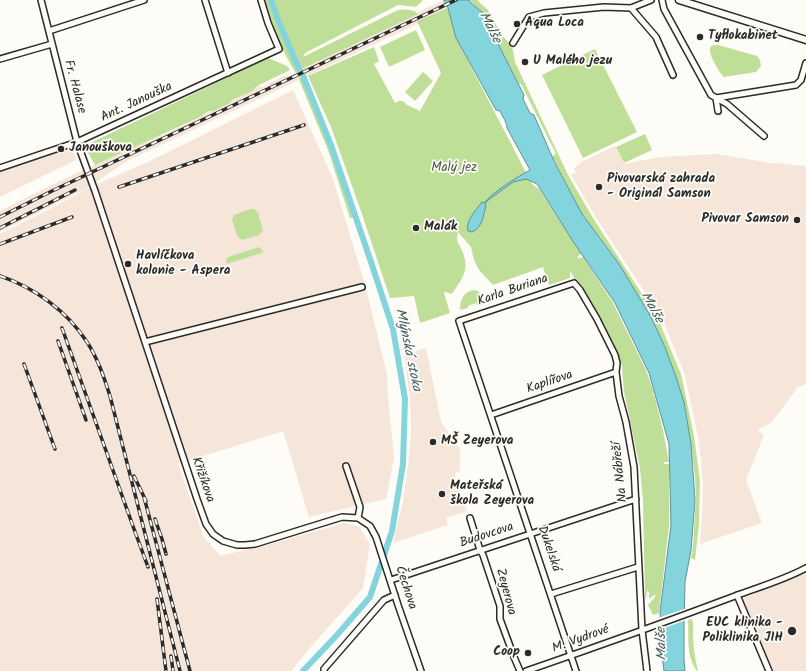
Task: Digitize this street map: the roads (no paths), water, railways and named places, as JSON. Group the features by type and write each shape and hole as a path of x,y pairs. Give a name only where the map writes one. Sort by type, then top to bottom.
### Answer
{"street":[{"name":"Fr. Halase","path":"41,0 77,142 90,177"},
{"path":"49,32 144,0"},
{"path":"205,0 228,73"},
{"name":"Ant. Janouška","path":"0,168 77,142 279,49 268,23 261,0"},
{"path":"513,43 529,17 544,13 604,7 630,8 651,0"},
{"path":"662,0 664,9 713,96 718,111"},
{"path":"679,0 806,40"},
{"path":"630,8 656,37 673,75"},
{"path":"0,59 52,44"},
{"path":"713,96 796,85 801,80 806,63"},
{"path":"713,96 733,109 764,136"},
{"name":"Křižíkova","path":"90,177 197,499 206,524 213,534 218,538 237,545 255,544 342,517 358,518"},
{"name":"Karla Buriana","path":"459,321 574,283"},
{"name":"Na Nábřeží","path":"574,283 580,290 606,336 617,363 616,372 619,396 626,422 634,467 642,630 647,671"},
{"path":"145,342 362,287"},
{"name":"Dukelská","path":"459,321 576,671"},
{"name":"Kaplířova","path":"491,415 616,372"},
{"path":"346,466 360,507 358,518"},
{"name":"Budovcova","path":"391,580 636,499"},
{"name":"Čechova","path":"358,518 370,526 376,537 421,671"},
{"name":"Zeyerova","path":"470,518 480,550 486,561 500,606 500,619 520,671"},
{"path":"551,594 638,567"},
{"name":"M. Vydrové","path":"526,671 690,613 792,575 806,568"},
{"path":"324,670 384,600 395,595"},
{"path":"737,595 768,671"}],"water":[{"name":"Malše","path":"444,0 469,0 482,12 524,95 523,99 530,113 534,115 554,161 582,214 619,264 651,317 665,347 676,377 684,402 691,444 695,500 691,550 685,582 685,671 664,671 662,655 660,612 671,525 669,444 649,373 615,303 574,243 537,184 526,179 513,182 487,201 480,224 476,230 472,232 468,231 468,223 482,202 484,203 499,190 530,170 507,128 500,111 496,110 456,38 448,8"}],"waterway":[{"name":"Mlýnská stoka","path":"271,0 331,145 370,259 393,329 405,399 403,464 392,531 370,597 303,671"}],"railway":[{"path":"0,217 456,0"},
{"path":"119,187 304,125"},
{"path":"0,228 75,190"},
{"path":"0,244 72,217"},
{"path":"0,276 26,287 38,294 60,311 79,331 91,348 98,362 110,396 180,671"},
{"path":"62,328 148,567"},
{"path":"58,341 86,420"},
{"path":"24,364 55,449"},
{"path":"134,476 146,501"},
{"path":"144,497 190,671"},
{"path":"155,519 166,554"},
{"path":"157,599 166,671"},
{"path":"171,656 173,671"}],"place":[{"name":"Aqua Loca","path":"517,24"},
{"name":"Tyflokabinet","path":"700,37"},
{"name":"U Malého jezu","path":"525,62"},
{"name":"Janouškova","path":"61,149"},
{"name":"Pivovarská zahrada - Originál Samson","path":"599,187"},
{"name":"Pivovar Samson","path":"797,220"},
{"name":"Malák","path":"416,228"},
{"name":"Havlíčkova kolonie - Aspera","path":"128,264"},
{"name":"MŠ Zeyerova","path":"433,442"},
{"name":"Mateřská škola Zeyerova","path":"442,494"},
{"name":"EUC klinika - Poliklinika JIH","path":"792,631"},
{"name":"Coop","path":"528,653"}],"park label":[{"name":"Malý jez","path":"454,169"}]}
